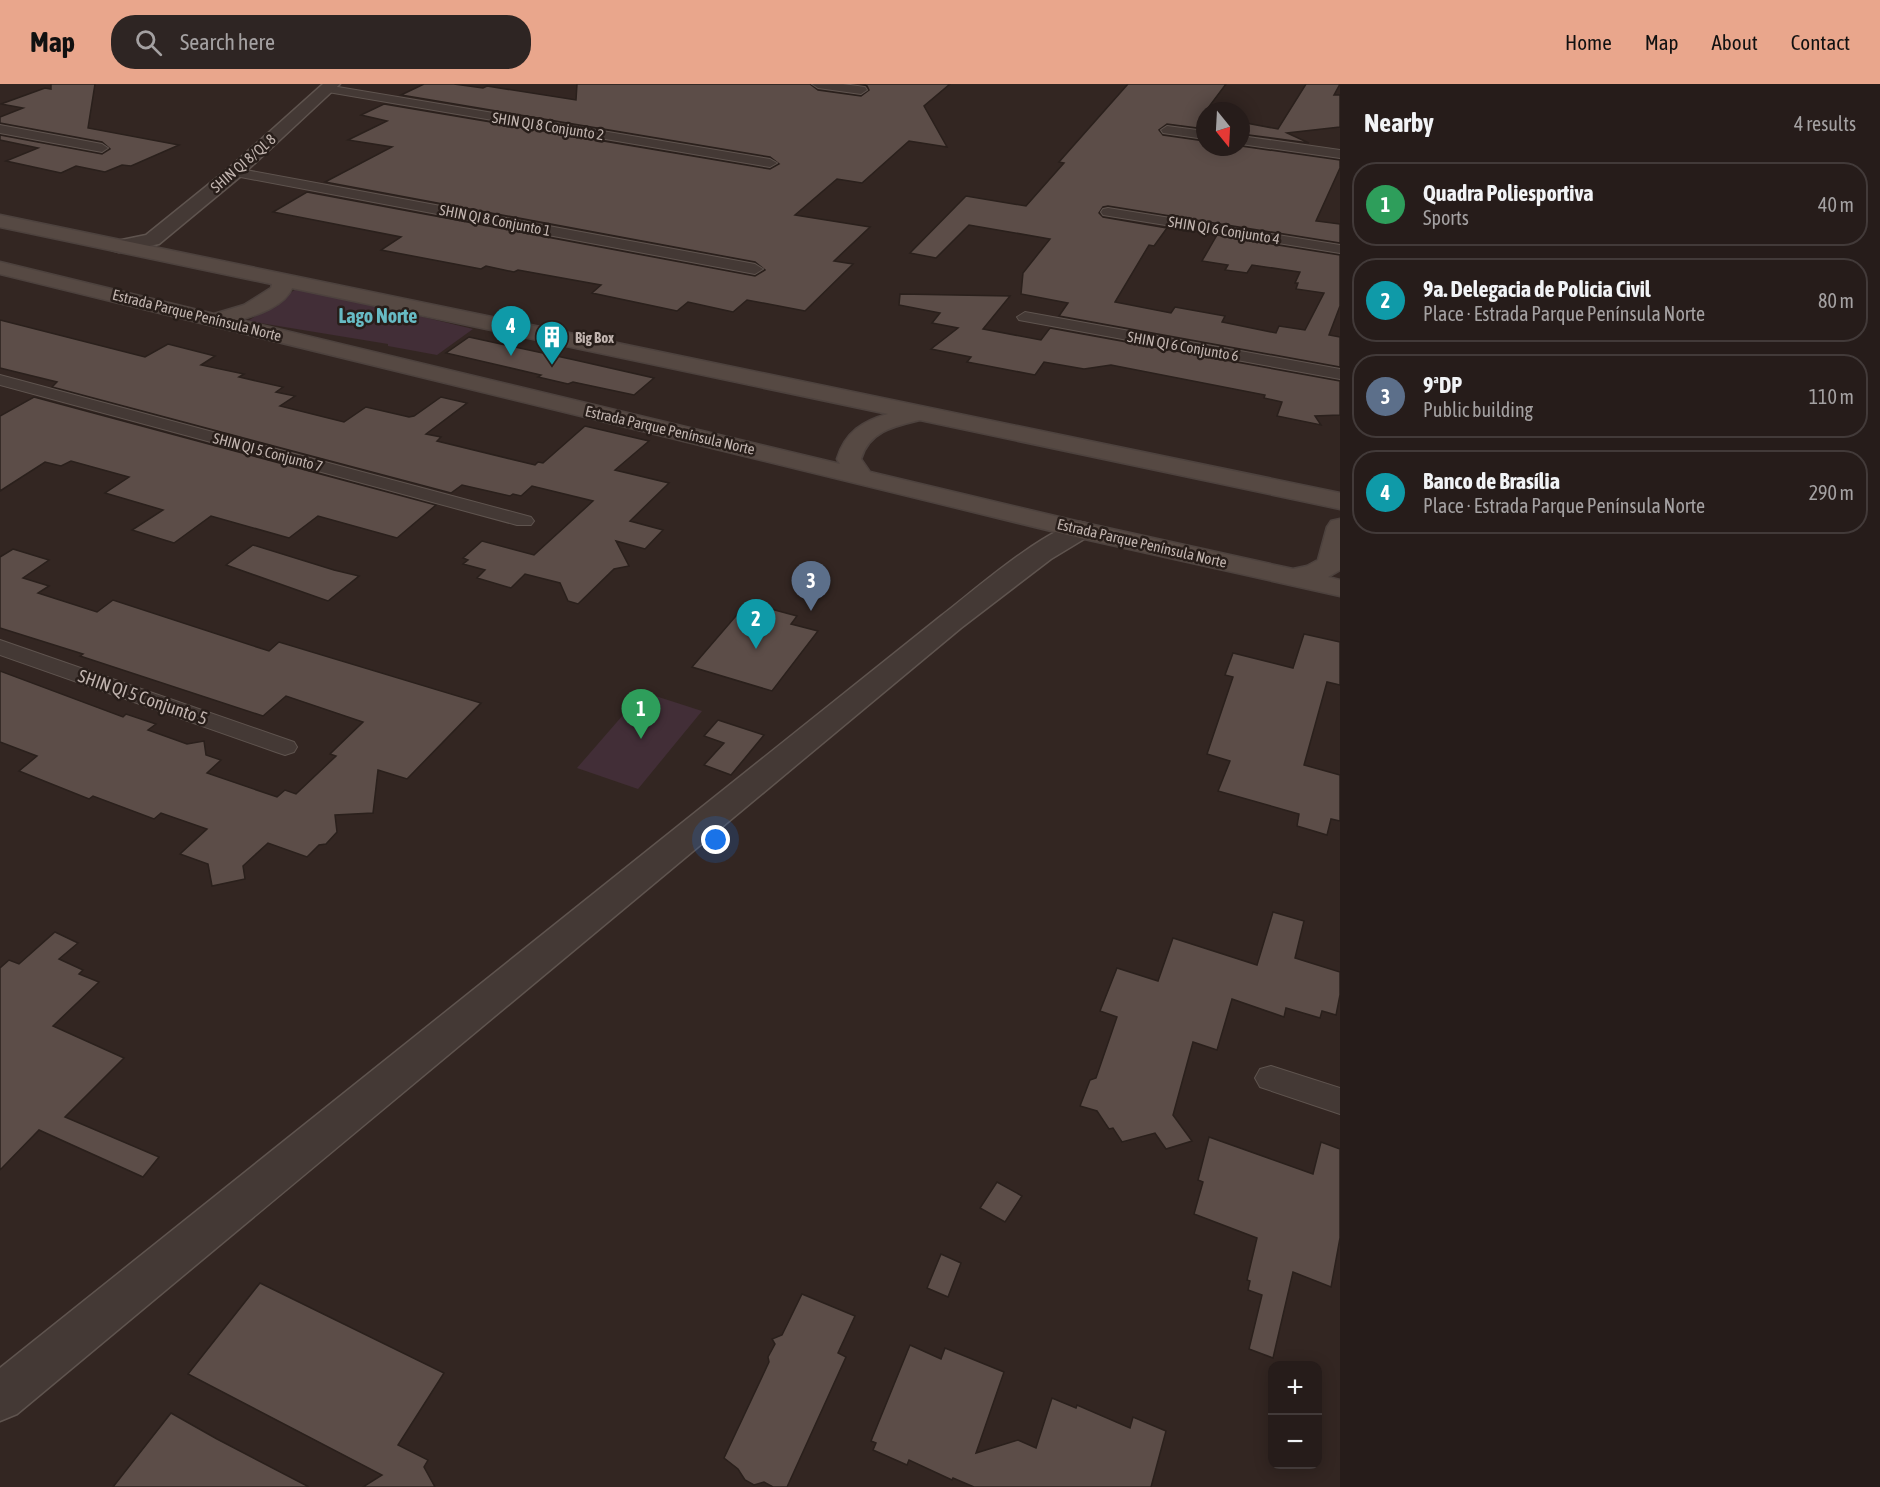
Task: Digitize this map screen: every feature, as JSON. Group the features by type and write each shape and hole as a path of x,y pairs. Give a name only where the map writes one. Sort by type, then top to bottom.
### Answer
{"main road":[{"path":"0,221 119,246 150,246 283,281 1334,502"},
{"path":"0,230 20,226"},
{"name":"Estrada Parque Península Norte","path":"0,268 860,475 1046,537"},
{"path":"216,319 238,315 262,305 281,291 283,281"},
{"path":"860,475 849,459 859,438 877,424 919,413"},
{"path":"1295,577 1315,573 1331,564 1340,527"},
{"name":"Estrada Parque Península Norte","path":"1080,530 1340,588"}],"street":[{"path":"818,84 861,90"},
{"name":"SHIN QI 8 Conjunto 2","path":"329,87 771,163"},
{"name":"SHIN QI 8/QL 8","path":"150,246 329,87"},
{"path":"0,129 102,147"},
{"path":"1167,130 1196,134"},
{"path":"1250,141 1340,154"},
{"name":"SHIN QI 8 Conjunto 1","path":"235,172 755,269"},
{"name":"SHIN QI 6 Conjunto 4","path":"1108,212 1340,249"},
{"name":"SHIN QI 6 Conjunto 6","path":"1025,317 1340,374"},
{"name":"SHIN QI 5 Conjunto 7","path":"4,384 524,521"},
{"path":"0,1398 942,630 1046,537 1080,530"},
{"name":"SHIN QI 5 Conjunto 5","path":"0,647 285,747"},
{"path":"1271,1078 1340,1101"}],"shaded area":[{"path":"299,287 473,329 437,355 388,346 388,344 248,321"},
{"path":"643,692 702,711 638,789 577,768"}],"building":[{"path":"51,84 95,84 88,128 179,145 131,166 122,165 105,172 76,166 61,173 6,161 38,148 0,140 0,135 102,154 110,149 102,142 0,123 0,117 23,108 1,104 45,88 51,89"},
{"path":"424,84 454,84 483,88 487,86 576,100 577,84 810,84 818,90 861,96 869,90 867,86 860,84 950,84 924,106 947,147 909,141 862,183 837,179 795,215 870,227 834,261 853,264 805,311 747,300 733,312 688,302 677,311 592,293 601,285 518,270 514,272 486,266 481,269 381,250 401,237 273,212 307,192 755,276 765,270 755,262 325,182 392,147 348,140 387,121 361,115 384,104 770,169 779,164 770,157 401,95"},
{"path":"1128,84 1226,84 1212,102 1196,102 1196,128 1167,124 1159,130 1163,135 1196,140 1196,156 1250,156 1250,147 1340,160 1340,168 1316,221 1340,224 1340,243 1108,206 1103,207 1099,213 1103,217 1167,228 1154,246 1149,245 1115,302 1171,313 1175,307 1225,316 1222,322 1276,333 1279,326 1305,330 1324,293 1296,289 1298,283 1295,283 1300,272 1252,265 1247,273 1225,270 1228,265 1202,261 1217,235 1340,255 1340,306 1329,335 1340,337 1340,367 1059,316 1068,303 1021,294 1023,273 1050,239 969,225 936,258 910,253 966,196 1026,206 1064,163 1059,162"},
{"path":"1306,84 1340,84 1334,95 1340,95 1340,127 1287,133 1309,143 1250,135 1250,124 1278,129"},
{"path":"900,294 1010,296 983,329 1041,340 1050,328 1340,381 1340,415 1315,416 1321,425 1277,416 1282,402 1264,398 1265,395 1111,365 1084,369 1044,362 1035,375 967,362 971,357 931,349 958,328 932,323 940,313 899,305"},
{"path":"0,320 145,357 168,344 215,356 201,365 244,374 239,377 283,387 276,392 295,396 280,406 344,422 366,407 409,417 414,416 441,397 467,403 426,434 441,437 437,441 535,465 538,462 543,463 585,426 649,441 615,470 669,483 630,521 663,530 645,549 616,541 629,566 614,569 578,604 568,601 560,583 525,574 511,588 477,578 485,570 463,564 468,560 463,558 482,541 534,555 593,501 532,486 521,496 513,494 510,496 462,485 451,493 52,387 57,382 0,368"},
{"name":"Big Box","path":"469,337 654,378 634,395 573,382 568,384 538,377 541,375 446,353"},
{"path":"34,397 436,505 397,538 318,516 289,538 211,516 174,543 132,530 163,510 105,493 129,477 71,461 61,466 45,462 0,491 0,416"},
{"path":"253,545 359,576 328,601 226,565"},
{"path":"13,549 49,560 23,578 49,586 38,593 97,612 113,600 269,651 279,642 481,703 407,779 378,770 373,813 335,815 337,832 326,844 319,845 307,857 268,843 243,866 245,879 212,886 208,864 180,854 207,829 161,813 154,819 93,796 89,799 19,771 37,756 0,742 0,671 123,717 126,714 156,724 148,730 187,744 204,741 206,755 221,760 207,773 277,797 285,790 296,794 336,756 330,754 363,722 286,696 263,716 0,628 0,557"},
{"path":"771,609 797,616 791,624 818,631 772,691 692,667 741,610 766,617"},
{"path":"1304,634 1340,642 1340,685 1327,682 1304,765 1340,775 1340,821 1331,819 1327,835 1297,826 1299,814 1218,791 1230,761 1207,754 1233,677 1225,675 1233,653 1293,668"},
{"path":"718,720 764,735 731,775 704,765 724,743 704,736"},
{"path":"1273,912 1304,921 1295,958 1340,972 1340,995 1336,1015 1322,1011 1320,1018 1286,1008 1284,1017 1232,999 1217,1050 1193,1042 1173,1115 1192,1141 1166,1149 1155,1133 1122,1142 1113,1128 1109,1129 1097,1111 1080,1106 1090,1080 1096,1078 1117,1017 1100,1011 1117,968 1158,981 1173,938 1257,965"},
{"path":"55,932 78,943 59,959 83,970 79,974 99,982 53,1026 124,1058 65,1117 159,1157 143,1177 39,1130 0,1170 0,968 9,960 19,964"},
{"path":"1209,1137 1313,1174 1321,1142 1340,1149 1340,1238 1331,1287 1293,1272 1273,1358 1249,1349 1262,1295 1248,1290 1250,1281 1247,1280 1257,1238 1194,1214 1203,1182 1198,1180"},
{"path":"997,1182 1022,1196 1005,1222 980,1208"},
{"path":"941,1254 961,1263 948,1297 927,1288"},
{"path":"260,1283 444,1373 398,1445 428,1460 424,1467 435,1487 363,1487 382,1475 188,1374"},
{"path":"802,1294 855,1316 838,1353 846,1357 787,1487 773,1487 764,1482 754,1485 745,1480 738,1469 724,1458 769,1362 768,1357 775,1344 772,1339 782,1335"},
{"path":"910,1345 941,1359 945,1348 1004,1372 976,1453 1018,1440 1036,1448 1052,1398 1076,1408 1077,1405 1130,1428 1133,1417 1166,1431 1151,1487 974,1487 953,1478 952,1480 909,1460 907,1465 873,1450 876,1443 871,1441"},
{"path":"171,1413 217,1439 309,1487 113,1487"}],"place":[{"name":"Banco de Brasília","path":"511,356"},
{"name":"Big Box","path":"552,366"},
{"name":"9ªDP","path":"811,611"},
{"name":"9a. Delegacia de Policia Civil","path":"756,649"},
{"name":"Quadra Poliesportiva","path":"641,739"}],"district":[{"name":"Lago Norte","path":"378,315"}]}
